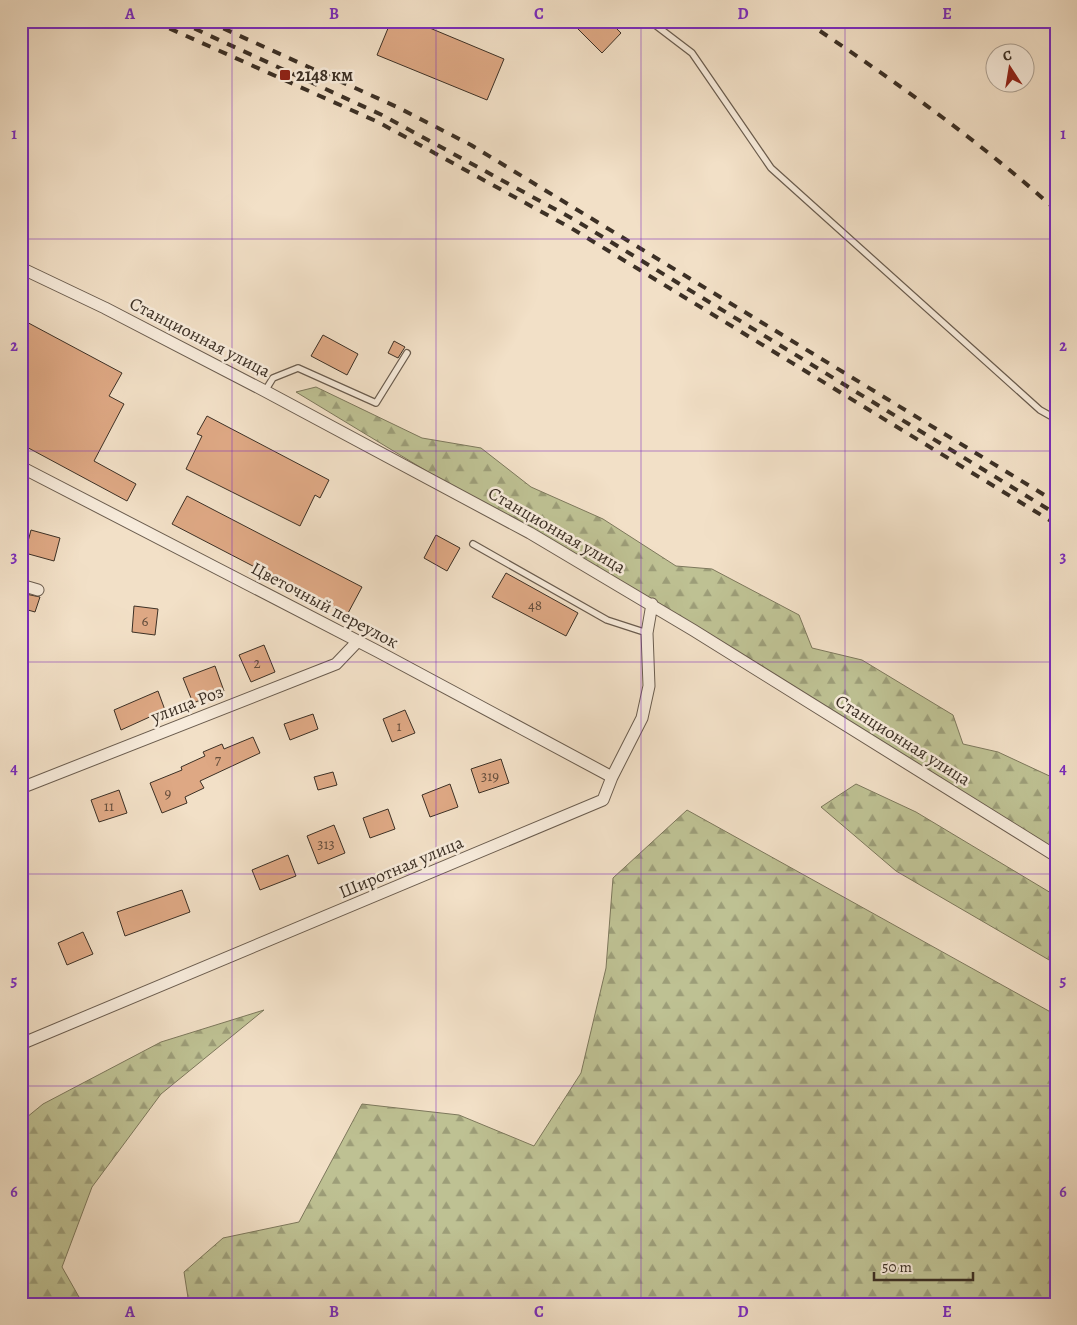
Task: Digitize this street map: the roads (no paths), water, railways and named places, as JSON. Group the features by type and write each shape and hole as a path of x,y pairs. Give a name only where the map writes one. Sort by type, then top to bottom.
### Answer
{"street":[{"name":"Станционная улица","path":"21,268 106,308 265,390 530,533 652,604 1056,856"},
{"name":"Цветочный переулок","path":"21,467 358,641 612,776"},
{"path":"21,585 38,590"},
{"name":"Широтная улица","path":"21,1044 603,800 612,776 642,718 648,686 647,633 652,604"},
{"name":"улица Роз","path":"21,788 336,664 358,641"}],"lane":[{"path":"650,21 692,54 771,168 1040,410 1056,419"},
{"path":"265,390 273,378 298,368 376,403 407,352"},
{"path":"473,544 607,620 647,633"}],"railway":[{"path":"153,21 378,122 571,228 1056,524"},
{"path":"178,21 382,115 575,220 1056,514"},
{"path":"207,21 397,107 471,145 1056,502"},
{"path":"805,21 934,111 996,159 1056,210"}],"place":[{"name":"2148 км","path":"285,75"}]}
